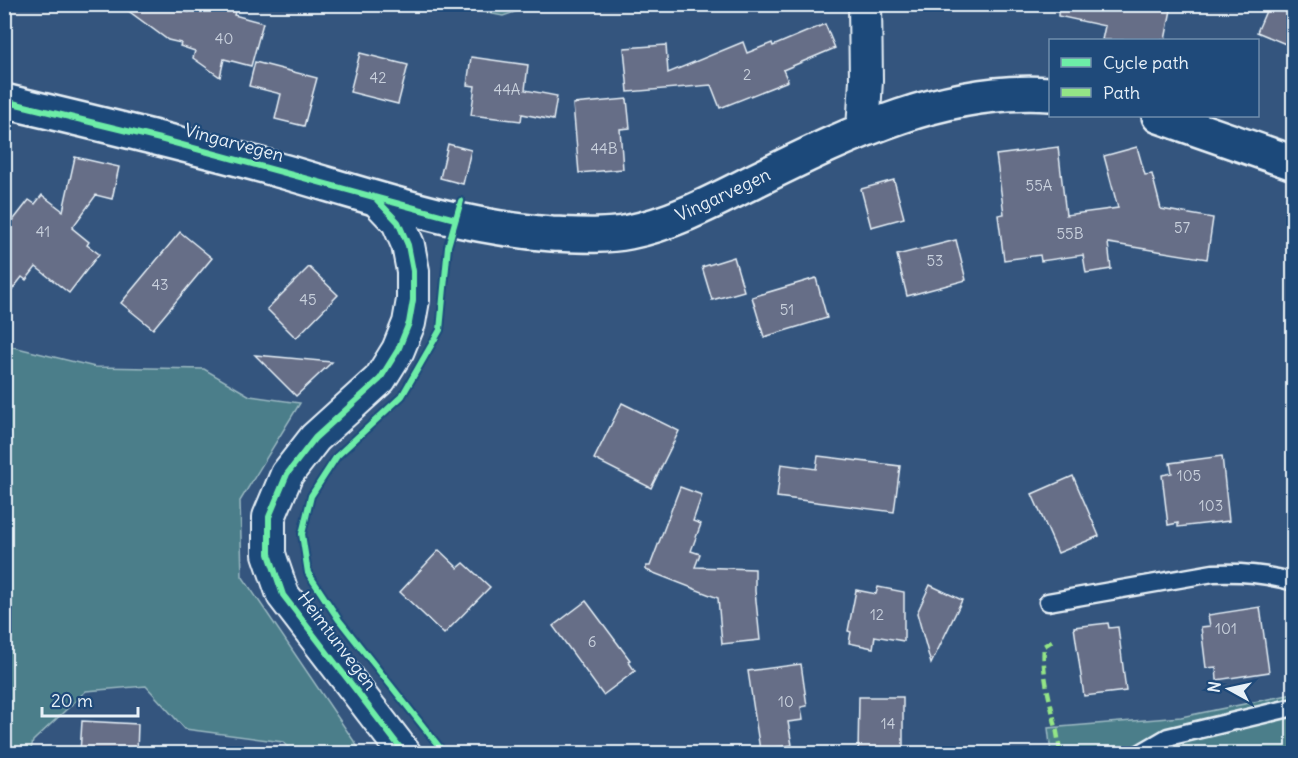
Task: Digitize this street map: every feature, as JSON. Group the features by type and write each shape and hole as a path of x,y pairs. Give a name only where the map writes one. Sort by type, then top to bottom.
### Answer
{"street":[{"path":"863,130 866,80 865,4"},
{"name":"Vingarvegen","path":"4,101 276,169 377,200 446,218 526,232 573,235 627,233 670,220 838,139 908,113 963,99 1028,93 1049,94"},
{"path":"1162,117 1293,163"},
{"name":"Heimtunvegen","path":"377,200 398,222 408,245 413,280 413,300 409,324 398,350 380,379 315,438 287,474 269,517 269,554 283,595 405,753"}],"lane":[{"path":"1048,602 1213,573 1267,574 1293,582"},
{"path":"1139,753 1168,737 1293,707"}],"green space":[{"path":"448,5 535,5 503,16"},
{"path":"5,345 95,367 204,369 250,396 300,403 240,501 242,576 362,753 293,753 283,742 185,729 146,686 86,691 33,741 30,753 5,753"},
{"path":"1293,694 1293,753 1051,753 1048,728 1181,717"}],"building":[{"path":"119,4 178,4 177,9 189,12 191,4 207,7 208,4 237,4 234,15 263,23 251,66 224,59 220,77 193,58 195,51 180,46 181,43 168,40"},
{"path":"1059,4 1144,4 1171,10 1165,39 1102,39 1105,26 1058,16"},
{"path":"1269,4 1293,4 1293,47 1257,32"},
{"path":"825,24 835,48 783,70 788,81 720,108 711,85 628,92 624,48 666,45 668,73 743,42 747,53 772,43 773,46"},
{"path":"360,53 408,65 398,104 350,92"},
{"path":"471,57 528,65 525,90 557,96 553,120 522,114 521,121 471,115 475,86 467,85"},
{"path":"255,62 317,78 304,126 275,119 281,94 249,86"},
{"path":"627,99 630,128 620,129 623,169 579,173 573,104"},
{"path":"448,144 471,150 463,184 440,178"},
{"path":"1058,147 1066,215 1118,208 1104,156 1137,147 1145,175 1152,174 1161,209 1213,218 1207,259 1108,243 1111,269 1086,273 1083,255 1041,261 1040,255 1004,260 998,215 1004,214 996,155"},
{"path":"75,157 119,167 112,199 96,195 72,228 89,242 87,245 99,254 69,293 36,267 26,280 22,277 4,300 4,232 29,200 35,204 42,195 63,211"},
{"path":"894,180 904,218 871,227 861,189"},
{"path":"180,232 212,258 153,329 121,303"},
{"path":"956,240 966,280 907,296 897,255"},
{"path":"734,257 744,291 712,300 702,267"},
{"path":"309,267 338,295 296,338 267,309"},
{"path":"816,278 827,318 764,337 752,297"},
{"path":"255,355 278,357 332,362 296,396"},
{"path":"622,403 679,431 651,488 594,459"},
{"path":"818,456 900,466 894,512 777,497 781,464 816,469"},
{"path":"1222,456 1229,521 1178,527 1178,523 1168,525 1162,475 1172,473 1170,463"},
{"path":"1073,476 1099,536 1058,553 1032,494"},
{"path":"680,487 702,495 693,521 701,524 691,551 700,554 695,567 755,569 760,640 722,644 718,598 646,570 646,566 650,566"},
{"path":"439,550 458,568 464,563 490,587 444,634 400,592"},
{"path":"930,585 962,600 931,664 917,613"},
{"path":"878,587 904,592 904,641 875,636 873,648 849,643 851,632 848,631 856,590 876,594"},
{"path":"586,601 630,660 628,661 635,671 603,695 553,626"},
{"path":"1260,607 1269,672 1217,680 1216,667 1206,668 1201,627 1210,626 1208,615"},
{"path":"1108,623 1109,628 1118,627 1126,691 1084,696 1074,627"},
{"path":"801,664 807,706 801,707 803,720 788,722 792,745 760,750 748,671"},
{"path":"859,697 903,697 903,753 858,753"},
{"path":"82,721 138,724 137,753 80,753"}],"marked path":[{"path":"1052,641 1044,646 1044,660 1060,754"}],"cycle path":[{"path":"4,101 160,139 455,219"},
{"path":"377,200 398,222 408,245 413,271 413,300 409,323 398,350 380,379 315,438 287,474 269,517 269,554 283,595 405,754"},
{"path":"445,754 339,620 308,573 302,534 311,496 337,456 402,396 440,330 448,246 461,201"}]}
